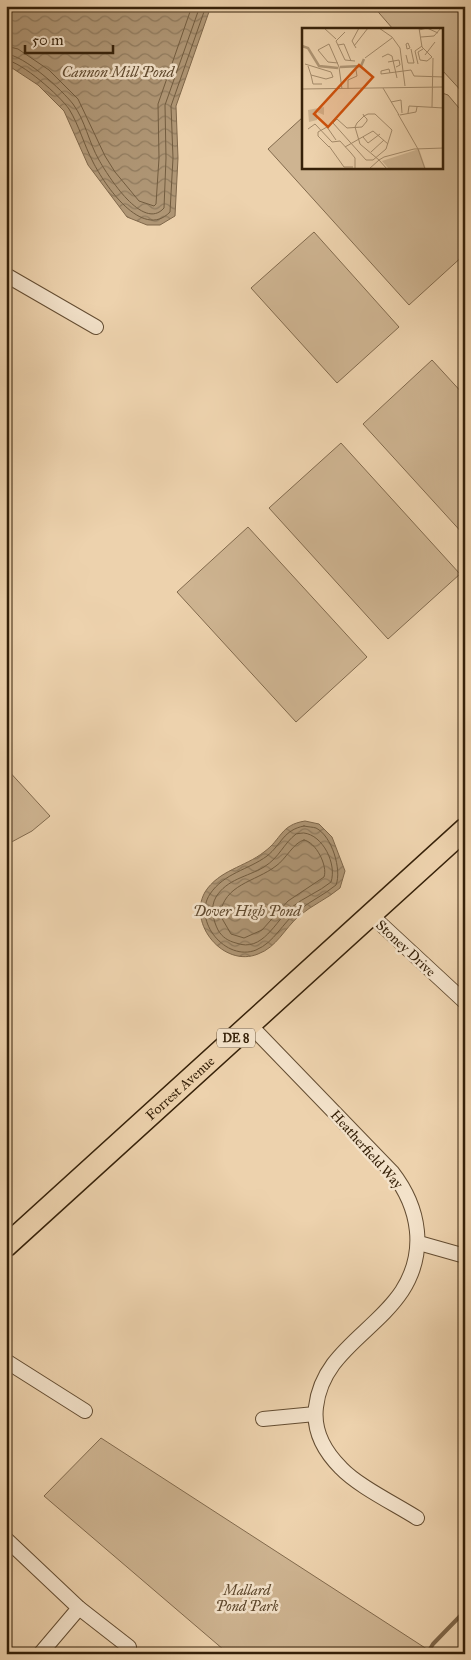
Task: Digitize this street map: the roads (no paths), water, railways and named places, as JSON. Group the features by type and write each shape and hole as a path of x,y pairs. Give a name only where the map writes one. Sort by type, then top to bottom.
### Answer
{"highway":[{"name":"Forrest Avenue","path":"6,1246 465,829"}],"street":[{"path":"6,275 96,327"},
{"name":"Stoney Drive","path":"370,914 465,1002"},
{"name":"Heatherfield Way","path":"250,1025 396,1178 408,1195 413,1210 419,1243 415,1260 401,1292 340,1354 329,1369 321,1383 315,1414 320,1438 343,1470 417,1518"},
{"path":"419,1243 465,1256"},
{"path":"6,1361 85,1411"},
{"path":"263,1419 315,1414"},
{"path":"6,1539 79,1608 129,1647 124,1654"},
{"path":"40,1654 79,1608"}],"water":[{"name":"Cannon Mill Pond","path":"16,6 211,6 176,106 178,158 175,216 160,225 147,225 127,217 88,165 64,111 38,85 6,64 6,10"},
{"name":"Dover High Pond","path":"305,821 319,824 332,837 345,871 340,888 299,916 265,951 245,957 233,955 222,949 212,940 205,929 201,917 201,904 205,892 217,879 264,852 286,829"}],"waterway":[{"path":"427,1654 433,1644 465,1611"}],"park label":[{"name":"Mallard Pond Park","path":"247,1598"}]}
